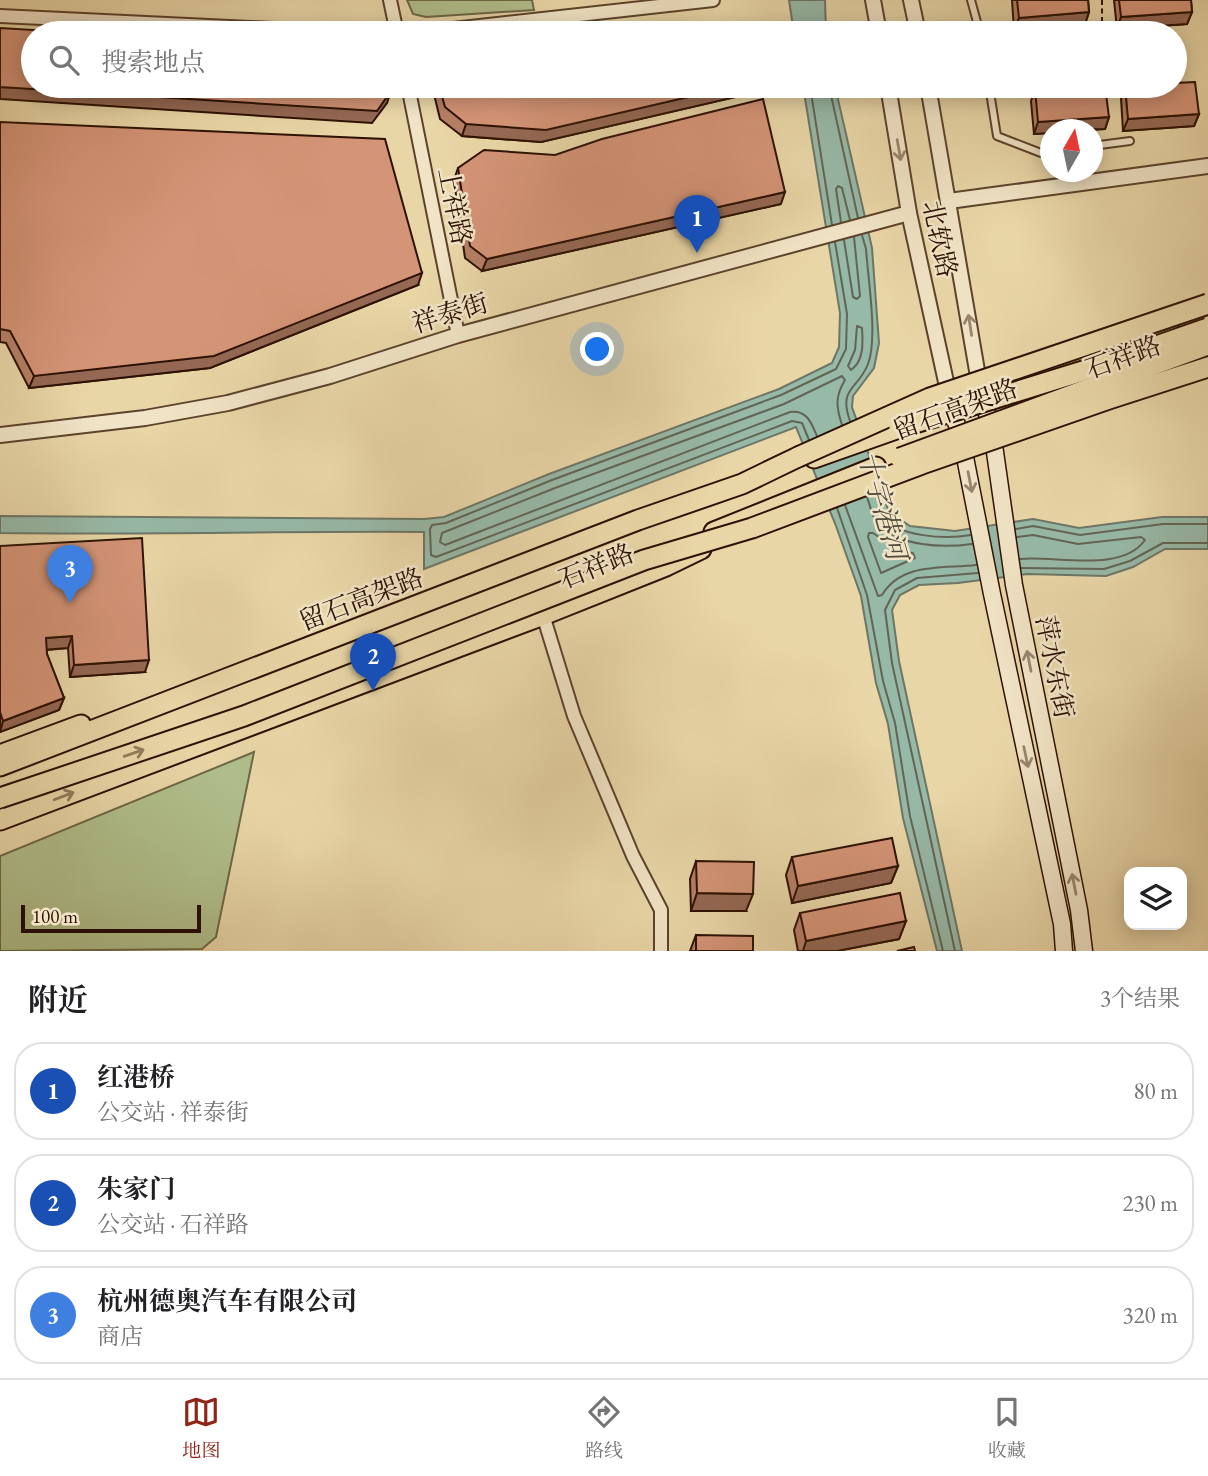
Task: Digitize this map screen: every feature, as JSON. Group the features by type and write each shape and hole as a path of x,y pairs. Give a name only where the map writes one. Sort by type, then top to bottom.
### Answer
{"main road":[{"name":"留石高架路","path":"742,484 892,413 930,398 1208,304"},
{"name":"石祥路","path":"0,755 871,425 1208,320"},
{"name":"留石高架路","path":"0,766 638,520 899,428 1099,366 1208,328"},
{"name":"留石高架路","path":"0,798 244,716 876,467 1208,345"},
{"name":"石祥路","path":"0,820 543,615 666,566 753,523 885,471 1208,356"},
{"name":"留石高架路","path":"645,560 752,528 922,464 1109,398 1208,367"},
{"name":"萍水东街","path":"981,392 992,431 1014,585 1079,910 1084,951"},
{"name":"萍水东街","path":"950,402 962,442 1062,924 1064,951"}],"street":[{"path":"390,0 394,21"},
{"path":"525,21 713,0"},
{"path":"873,0 877,21"},
{"path":"911,0 915,21"},
{"path":"0,16 105,21"},
{"name":"上祥路","path":"410,98 458,335"},
{"name":"北软路","path":"890,98 909,213 950,402"},
{"name":"北软路","path":"930,98 981,392"},
{"path":"949,201 1208,166"},
{"name":"祥泰街","path":"0,435 145,418 228,402 330,376 458,335 909,213"},
{"path":"543,615 574,716 633,856 661,910 661,951"}],"lane":[{"path":"971,0 977,21"},
{"path":"991,98 997,136 1040,153"},
{"path":"1103,145 1130,141"}],"path":[{"path":"1102,0 1102,21"}],"green space":[{"path":"407,0 532,0 534,10 426,17 413,14"},
{"path":"254,752 216,937 202,949 0,951 0,856"}],"water":[{"path":"789,0 825,0 826,21 792,21"},
{"name":"十字港河","path":"805,98 838,98 872,248 879,343 874,368 853,396 852,407 889,512 910,526 955,531 1033,519 1079,528 1162,517 1208,517 1208,549 1165,549 1133,567 1106,576 1027,574 919,585 900,595 892,610 899,661 962,951 937,951 903,818 888,724 876,683 861,596 796,427 424,569 424,532 0,533 0,516 444,517 549,474 779,389 832,363 839,347 840,313"}],"building":[{"path":"1017,0 1088,0 1089,12 1019,18"},
{"path":"1119,0 1191,0 1192,12 1121,17"},
{"path":"0,28 21,29 21,88 0,87"},
{"path":"1187,82 1195,82 1199,114 1128,119 1126,98 1187,98"},
{"path":"173,98 386,98 377,111"},
{"path":"442,98 684,98 546,130 466,124 445,107"},
{"path":"1036,98 1107,98 1109,117 1040,119 1040,122"},
{"path":"763,99 785,192 487,259 470,246 458,168 484,150 555,155 602,139"},
{"path":"0,122 385,139 422,273 214,356 34,376 10,331 0,329"},
{"path":"142,538 149,660 74,665 72,636 46,638 47,654 64,698 3,721 0,712 0,546"},
{"path":"892,838 898,866 798,886 792,857"},
{"path":"696,861 754,862 753,894 697,893"},
{"path":"900,893 906,921 806,941 800,913"},
{"path":"696,935 753,936 753,951 696,951"},
{"path":"914,947 915,951 897,951"}],"place":[{"name":"红港桥","path":"697,253"},
{"name":"杭州德奥汽车有限公司","path":"70,603"},
{"name":"朱家门","path":"373,691"}]}
